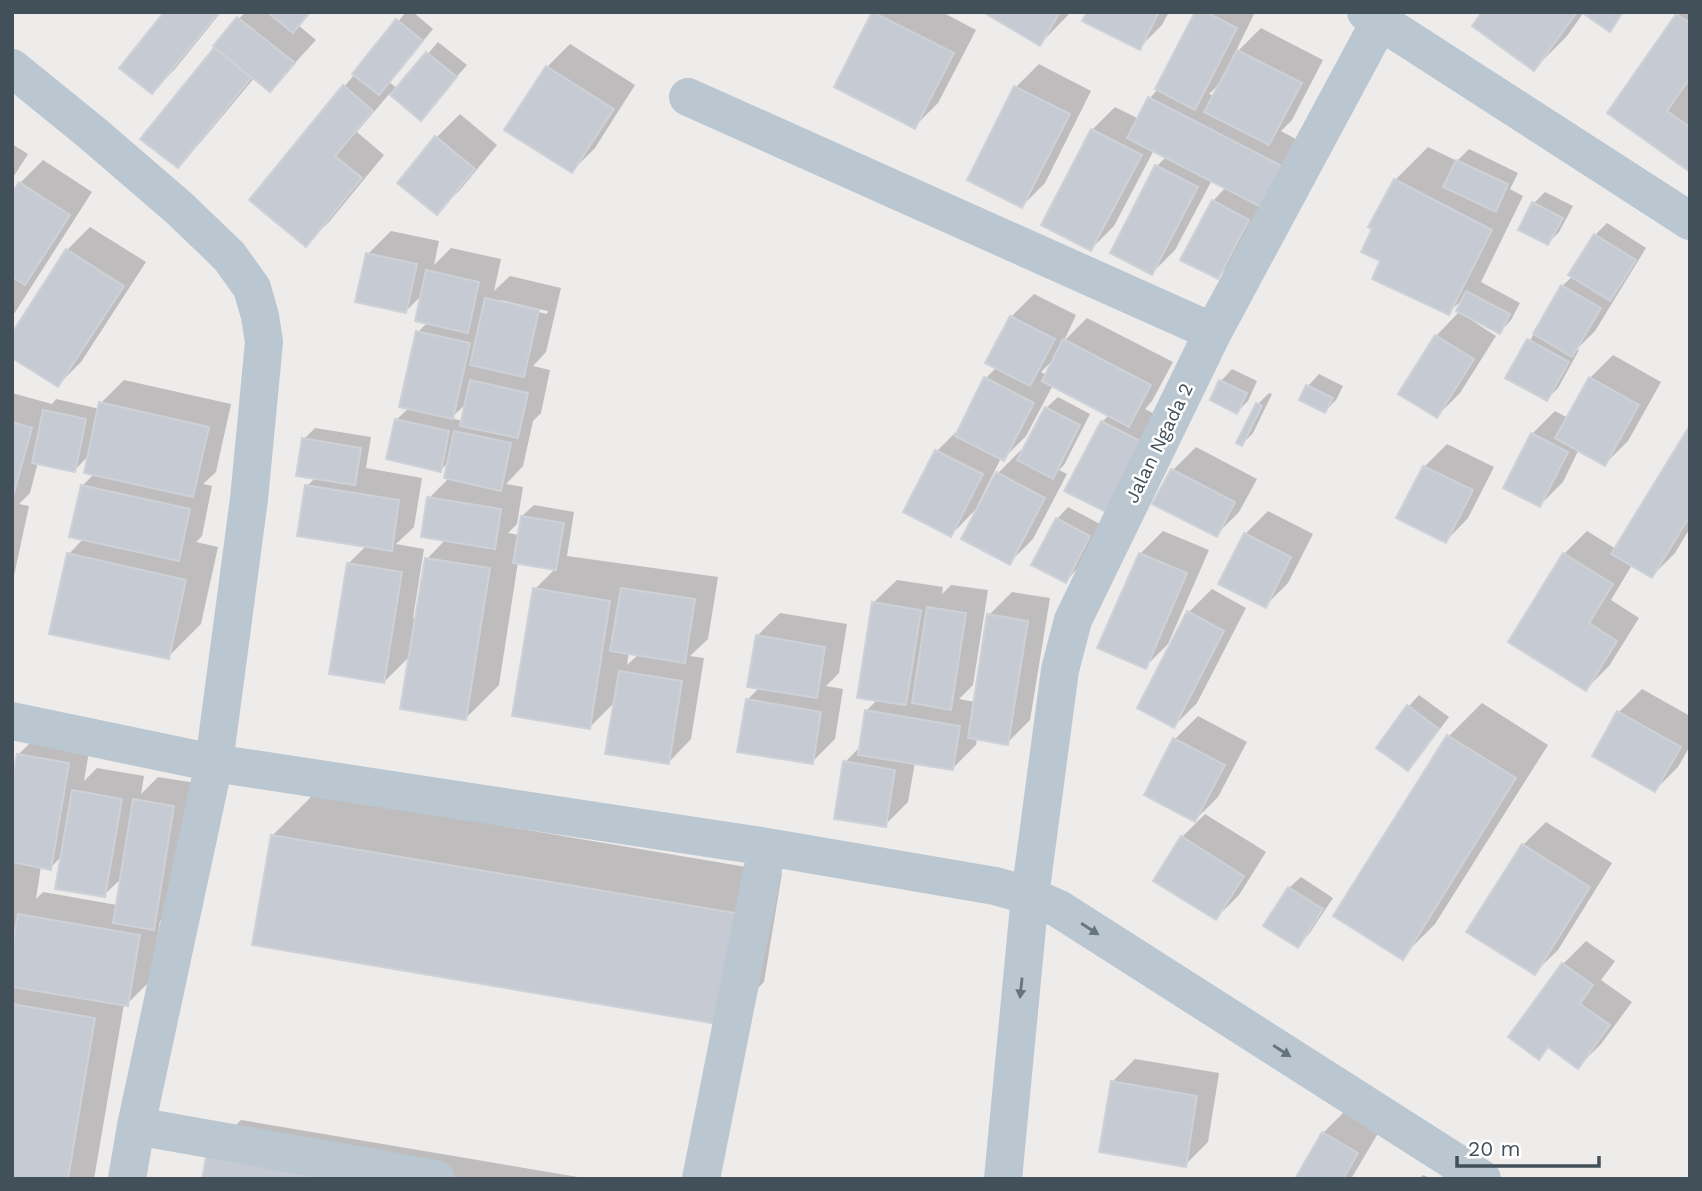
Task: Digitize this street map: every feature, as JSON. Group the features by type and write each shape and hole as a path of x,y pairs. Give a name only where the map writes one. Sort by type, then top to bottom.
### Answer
{"street":[{"path":"1377,15 1690,221"},
{"name":"Jalan Ngada 2","path":"1003,1179 1030,896 1060,670 1073,620 1213,332 1377,15"},
{"path":"12,68 169,200 229,257 252,288 264,342 250,486 214,763 127,1179"},
{"path":"688,97 1213,332"},
{"path":"12,722 214,763 767,847 995,886 1030,896 1059,909 1482,1179"},
{"path":"701,1179 767,847"},
{"path":"136,1126 436,1179"}],"building":[{"path":"164,12 219,12 152,94 119,68"},
{"path":"267,12 310,12 293,33"},
{"path":"872,12 954,53 915,129 834,87"},
{"path":"983,12 1060,12 1040,46"},
{"path":"1087,12 1159,12 1140,50 1082,21"},
{"path":"1195,12 1206,12 1237,28 1195,110 1155,89"},
{"path":"1482,12 1577,12 1534,71 1472,26"},
{"path":"1581,12 1623,12 1610,32"},
{"path":"1676,14 1690,23 1690,78 1667,111 1690,127 1690,172 1607,113"},
{"path":"237,17 295,63 270,92 213,46"},
{"path":"396,19 423,41 379,95 352,74"},
{"path":"214,48 251,78 178,168 140,139"},
{"path":"1237,50 1302,83 1269,145 1204,112"},
{"path":"426,52 457,77 421,121 390,95"},
{"path":"546,66 614,109 572,173 504,130"},
{"path":"343,85 373,111 335,156 362,178 306,247 249,200"},
{"path":"1014,86 1070,114 1022,208 967,180"},
{"path":"1148,97 1282,166 1261,207 1127,138"},
{"path":"1091,129 1142,155 1091,251 1041,225"},
{"path":"435,136 475,169 437,215 397,183"},
{"path":"1456,160 1508,184 1496,212 1443,187"},
{"path":"1155,165 1198,187 1152,275 1110,253"},
{"path":"1394,179 1492,230 1449,315 1372,279 1380,261 1361,252 1372,229 1368,227"},
{"path":"19,182 70,215 25,285 12,277 12,193"},
{"path":"1212,200 1249,220 1218,279 1180,260"},
{"path":"1532,202 1563,218 1548,245 1518,230"},
{"path":"1594,234 1636,260 1610,301 1568,275"},
{"path":"66,249 124,286 58,387 12,358 12,333"},
{"path":"366,253 417,264 406,313 355,302"},
{"path":"426,270 479,282 468,333 415,321"},
{"path":"1561,285 1601,308 1572,357 1533,334"},
{"path":"1466,291 1510,314 1500,334 1456,311"},
{"path":"485,298 539,310 524,377 470,365"},
{"path":"1010,316 1055,339 1030,386 985,363"},
{"path":"416,331 470,343 453,419 399,407"},
{"path":"1435,335 1474,359 1437,418 1398,394"},
{"path":"1063,339 1151,385 1129,427 1042,381"},
{"path":"1527,339 1569,362 1547,401 1505,378"},
{"path":"984,377 1034,403 1004,461 955,436"},
{"path":"1589,377 1639,405 1605,466 1555,438"},
{"path":"470,380 528,393 518,438 460,426"},
{"path":"1219,380 1247,393 1237,414 1210,400"},
{"path":"1306,385 1333,398 1325,413 1299,400"},
{"path":"99,402 209,427 193,497 84,473"},
{"path":"1256,403 1262,406 1242,446 1236,443"},
{"path":"1045,407 1080,425 1053,479 1017,460"},
{"path":"43,410 86,419 75,472 32,463"},
{"path":"395,419 449,431 441,472 386,459"},
{"path":"1101,421 1146,444 1110,514 1064,491"},
{"path":"12,422 32,428 12,500"},
{"path":"1690,425 1690,516 1652,578 1611,554"},
{"path":"454,431 511,443 501,491 444,478"},
{"path":"1531,433 1568,452 1540,507 1503,488"},
{"path":"302,438 361,448 355,485 296,476"},
{"path":"935,450 983,474 951,537 903,512"},
{"path":"1423,466 1473,490 1446,543 1396,518"},
{"path":"1171,469 1235,502 1217,537 1152,504"},
{"path":"996,472 1045,498 1010,565 961,539"},
{"path":"81,485 190,509 179,561 69,537"},
{"path":"305,485 399,500 392,551 297,536"},
{"path":"427,497 501,509 495,549 421,537"},
{"path":"521,516 564,523 556,570 513,563"},
{"path":"1056,518 1090,536 1066,583 1031,565"},
{"path":"1244,533 1291,557 1266,608 1218,584"},
{"path":"67,553 186,580 169,659 49,634"},
{"path":"1139,553 1187,573 1146,669 1097,648"},
{"path":"1563,553 1613,584 1589,623 1617,641 1586,691 1508,642"},
{"path":"425,558 490,568 466,720 400,709"},
{"path":"347,563 402,572 384,683 329,674"},
{"path":"533,588 610,601 590,729 512,716"},
{"path":"621,588 695,599 685,663 610,651"},
{"path":"872,602 921,610 906,705 857,698"},
{"path":"927,607 966,613 951,710 912,703"},
{"path":"1187,611 1224,631 1174,728 1137,708"},
{"path":"987,614 1028,621 1008,745 968,738"},
{"path":"756,635 825,647 817,698 747,687"},
{"path":"619,671 682,681 669,764 605,754"},
{"path":"746,699 821,712 813,764 737,752"},
{"path":"1407,705 1439,729 1408,771 1376,748"},
{"path":"865,710 960,726 953,770 858,755"},
{"path":"1617,711 1681,747 1655,792 1592,756"},
{"path":"1447,735 1516,778 1403,960 1333,916"},
{"path":"1173,738 1225,765 1195,822 1144,795"},
{"path":"17,754 69,763 51,870 12,862 12,782"},
{"path":"843,761 895,770 886,827 834,819"},
{"path":"72,790 122,799 105,897 55,889"},
{"path":"133,799 174,806 154,930 113,923"},
{"path":"271,835 741,914 723,1025 252,945"},
{"path":"1181,836 1244,876 1216,920 1153,881"},
{"path":"1522,844 1590,887 1535,975 1466,932"},
{"path":"1288,887 1323,909 1298,948 1263,926"},
{"path":"18,914 140,935 128,1006 12,987 12,948"},
{"path":"1562,963 1593,985 1580,1004 1610,1025 1578,1069 1548,1047 1539,1060 1508,1037"},
{"path":"12,1004 95,1018 68,1179 12,1179"},
{"path":"1111,1081 1197,1096 1186,1167 1099,1152"},
{"path":"1322,1132 1358,1153 1343,1179 1295,1179"},
{"path":"207,1152 364,1179 202,1179"}]}
